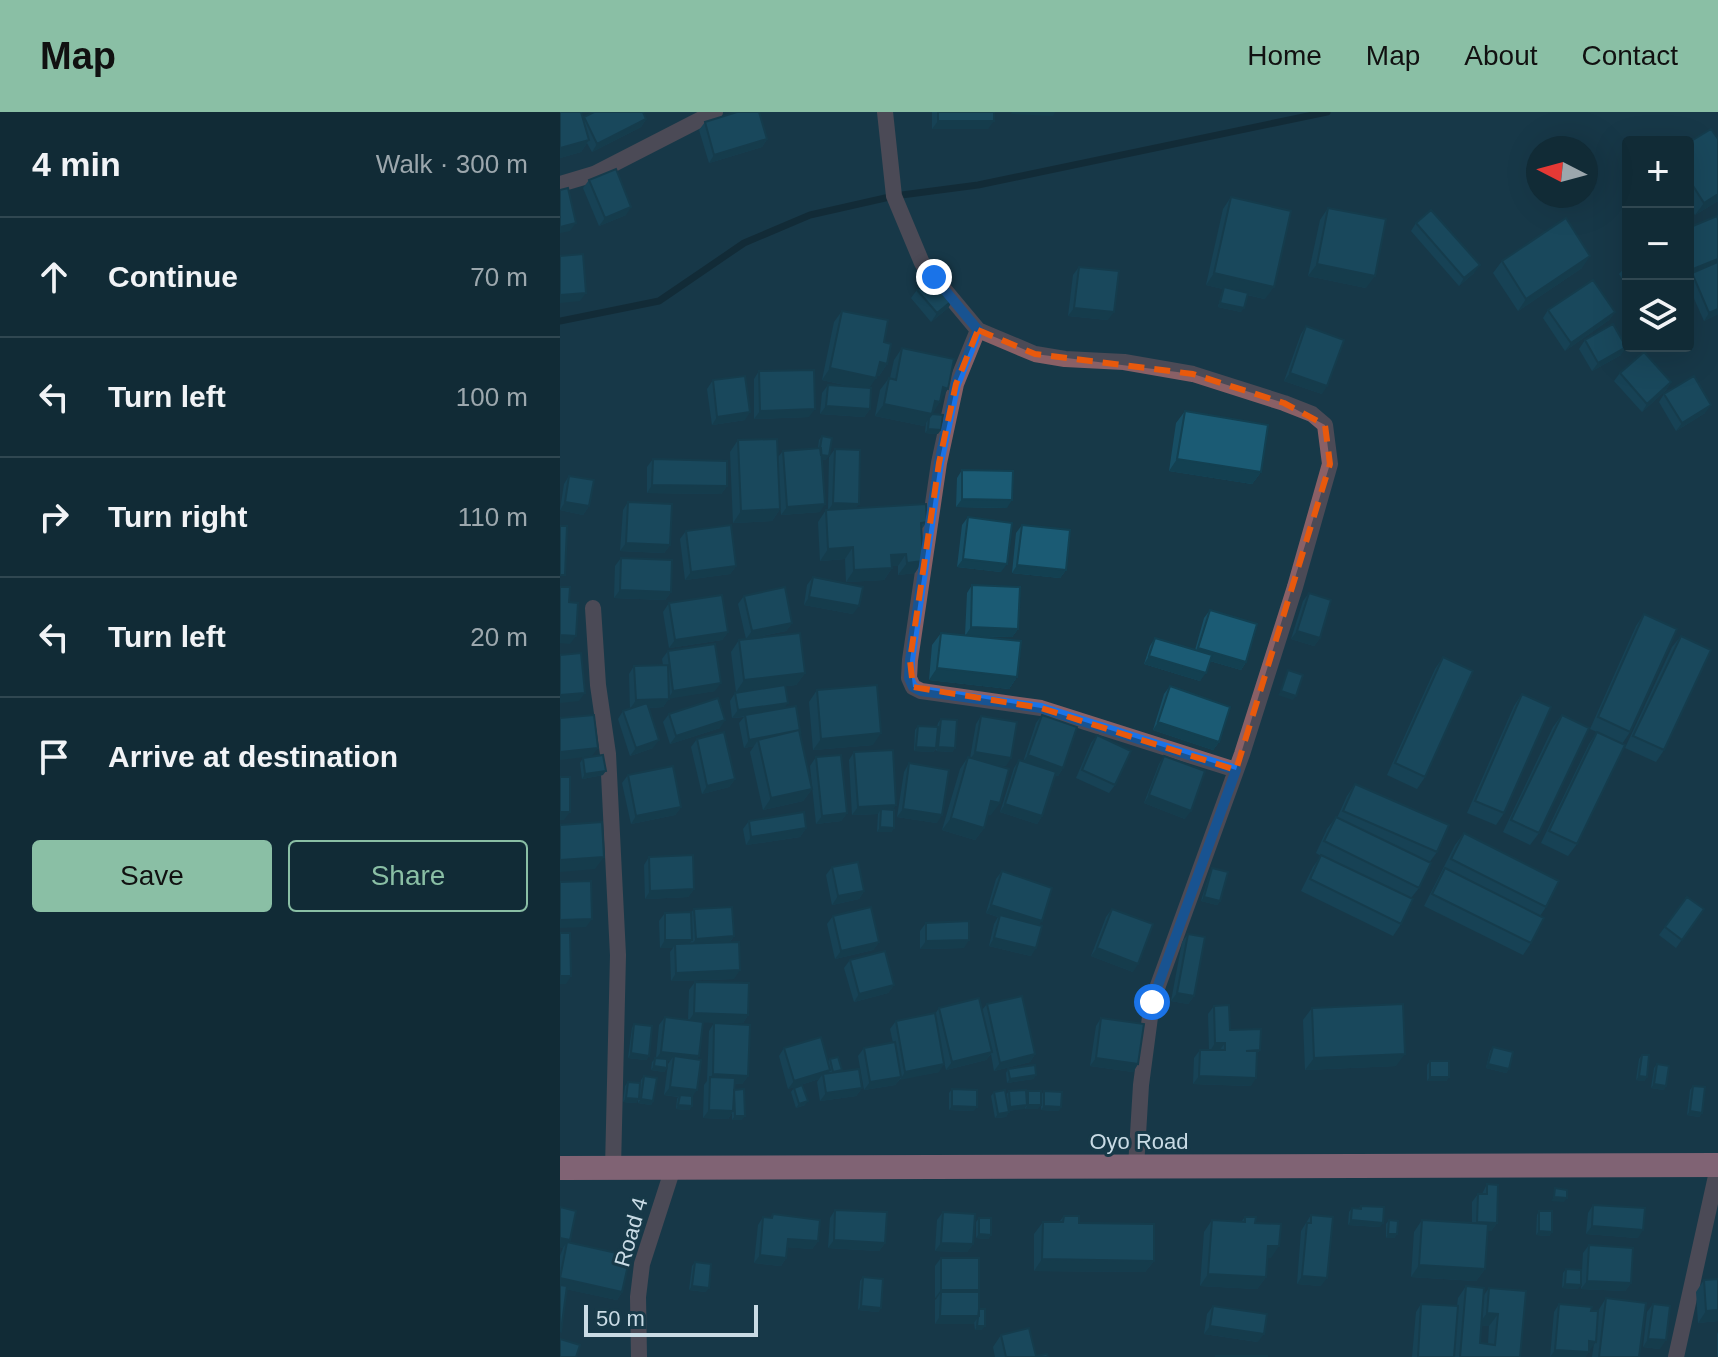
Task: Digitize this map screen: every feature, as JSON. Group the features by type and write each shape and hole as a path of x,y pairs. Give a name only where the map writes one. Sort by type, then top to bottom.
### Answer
{"highway":[{"name":"Oyo Road","path":"560,1168 1718,1166"}],"street":[{"path":"560,184 594,174 715,112"},
{"path":"885,112 894,196 922,263 978,330 1035,354 1124,362 1193,374 1284,403 1312,414 1325,425 1330,464 1295,587 1236,770 1152,1002 1141,1085 1136,1167"},
{"path":"978,330 956,384 939,463 910,660 909,678 913,687 921,691 1041,708 1236,770"},
{"path":"593,608 598,685 608,754 609,826 618,955 613,1168"},
{"path":"1676,1357 1718,1166"},
{"name":"Road 4","path":"639,1357 638,1297 642,1264 673,1168"}],"highlighted area":[{"path":"978,330 1035,354 1193,374 1284,403 1325,425 1330,464 1236,770 1041,708 913,687 910,660 939,463 956,384"}],"building":[{"path":"560,112 581,112 589,140 560,148"},
{"path":"594,112 643,112 646,119 597,144 584,117"},
{"path":"737,112 759,112 767,139 714,155 705,122"},
{"path":"938,112 994,112 994,121 938,121"},
{"path":"1711,129 1718,139 1718,194 1704,203 1694,187 1694,139"},
{"path":"616,169 631,207 605,218 589,180"},
{"path":"568,188 576,223 560,227 560,190"},
{"path":"1231,197 1291,211 1274,287 1214,273"},
{"path":"1328,208 1386,219 1375,276 1317,264"},
{"path":"1431,210 1480,265 1464,278 1416,223"},
{"path":"1717,216 1718,259 1694,269 1694,226"},
{"path":"1566,218 1590,256 1526,299 1502,261"},
{"path":"583,254 586,293 560,295 560,256"},
{"path":"1718,262 1718,309 1709,313 1694,272"},
{"path":"1079,267 1119,271 1114,312 1074,308"},
{"path":"934,276 953,300 937,313 917,290"},
{"path":"1593,280 1615,312 1571,343 1548,310"},
{"path":"1224,287 1248,293 1244,308 1220,303"},
{"path":"842,311 888,320 884,342 891,344 887,364 880,362 876,378 830,368"},
{"path":"1613,324 1622,340 1622,349 1598,363 1585,340"},
{"path":"1306,326 1344,340 1327,386 1290,373"},
{"path":"902,348 954,359 948,389 943,387 940,402 935,401 932,414 884,404 889,378 896,380"},
{"path":"1644,352 1671,382 1647,404 1620,373"},
{"path":"814,370 815,409 760,411 759,371"},
{"path":"745,376 750,412 717,417 713,380"},
{"path":"1694,376 1711,405 1682,423 1664,394"},
{"path":"828,385 871,388 870,409 826,406"},
{"path":"1185,411 1268,425 1261,472 1177,459"},
{"path":"932,414 943,415 941,430 928,429"},
{"path":"822,436 832,438 829,456 821,455"},
{"path":"777,439 780,509 741,511 738,440"},
{"path":"821,448 825,504 787,507 783,451"},
{"path":"835,449 860,450 859,504 833,503"},
{"path":"653,459 727,461 727,486 652,485"},
{"path":"962,470 1013,471 1012,500 962,499"},
{"path":"569,476 594,480 589,506 565,502"},
{"path":"628,502 672,504 670,545 626,543"},
{"path":"926,504 927,522 921,523 923,561 907,563 906,554 891,555 892,568 854,570 853,547 828,549 826,510"},
{"path":"968,517 1012,523 1007,564 963,559"},
{"path":"731,525 736,566 691,572 686,531"},
{"path":"1022,525 1070,530 1066,570 1017,565"},
{"path":"560,526 567,526 565,575 560,575"},
{"path":"621,558 672,560 671,592 620,590"},
{"path":"813,577 863,587 859,606 809,597"},
{"path":"972,585 1020,587 1018,629 971,627"},
{"path":"560,587 570,587 569,602 578,603 576,636 560,635"},
{"path":"785,587 792,623 752,631 744,596"},
{"path":"1309,593 1331,600 1320,638 1297,631"},
{"path":"722,595 728,632 675,640 669,603"},
{"path":"1210,610 1257,624 1246,662 1198,648"},
{"path":"1644,614 1677,629 1630,732 1598,717"},
{"path":"800,633 805,673 744,680 739,640"},
{"path":"941,633 1021,641 1017,677 937,668"},
{"path":"1681,636 1711,650 1664,750 1633,736"},
{"path":"1155,638 1212,655 1206,673 1149,656"},
{"path":"715,644 721,683 673,691 668,651"},
{"path":"581,653 585,693 560,695 560,655"},
{"path":"1443,657 1473,671 1425,777 1395,763"},
{"path":"668,665 669,699 636,700 634,666"},
{"path":"1288,670 1303,675 1296,696 1281,691"},
{"path":"785,685 788,703 738,710 735,693"},
{"path":"877,685 881,733 821,739 817,690"},
{"path":"1170,686 1230,707 1219,742 1158,722"},
{"path":"1522,694 1551,707 1504,813 1475,801"},
{"path":"718,698 725,720 676,736 669,714"},
{"path":"647,703 659,740 636,748 623,711"},
{"path":"796,706 800,731 749,740 745,715"},
{"path":"594,715 598,748 560,752 560,718"},
{"path":"1042,715 1077,727 1063,768 1028,755"},
{"path":"1562,715 1589,728 1539,833 1511,820"},
{"path":"981,716 1017,722 1011,758 975,752"},
{"path":"941,719 957,720 955,748 938,747"},
{"path":"918,726 938,727 936,748 916,747"},
{"path":"799,730 812,789 771,798 758,740"},
{"path":"724,732 735,779 707,786 697,739"},
{"path":"1597,732 1625,745 1577,844 1549,831"},
{"path":"1097,735 1131,751 1115,785 1082,770"},
{"path":"893,750 896,805 858,807 854,752"},
{"path":"603,755 606,771 585,774 583,758"},
{"path":"841,755 847,813 822,816 816,757"},
{"path":"1164,756 1205,771 1191,811 1149,795"},
{"path":"968,757 1009,769 1000,803 991,801 984,828 951,818"},
{"path":"1019,760 1056,772 1042,816 1005,804"},
{"path":"909,763 949,770 942,815 903,809"},
{"path":"673,766 681,807 636,816 628,775"},
{"path":"560,777 570,777 570,812 560,812"},
{"path":"1355,784 1449,825 1437,852 1343,811"},
{"path":"881,809 894,810 894,828 880,827"},
{"path":"804,812 806,828 751,837 749,821"},
{"path":"1336,817 1431,863 1419,888 1324,841"},
{"path":"602,822 604,857 560,860 560,825"},
{"path":"1464,833 1559,881 1546,907 1451,859"},
{"path":"693,855 694,889 650,891 649,857"},
{"path":"1321,855 1413,899 1401,924 1310,879"},
{"path":"858,862 864,891 838,896 832,867"},
{"path":"1212,868 1228,872 1220,901 1204,897"},
{"path":"1445,868 1544,918 1531,943 1432,894"},
{"path":"1002,871 1052,888 1042,921 991,905"},
{"path":"591,881 592,919 560,920 560,882"},
{"path":"1687,897 1704,909 1682,940 1665,927"},
{"path":"732,907 734,936 696,939 694,909"},
{"path":"871,907 879,942 841,951 833,916"},
{"path":"1112,909 1153,924 1138,964 1097,948"},
{"path":"691,912 692,940 665,940 665,913"},
{"path":"1000,915 1042,926 1036,948 994,938"},
{"path":"969,921 969,940 926,941 926,923"},
{"path":"560,933 570,933 571,976 560,976"},
{"path":"1188,934 1205,937 1194,996 1177,993"},
{"path":"739,942 740,970 676,973 675,944"},
{"path":"885,951 894,985 859,994 850,960"},
{"path":"695,982 749,983 748,1015 694,1013"},
{"path":"1022,996 1035,1054 1000,1063 987,1004"},
{"path":"979,998 992,1052 952,1062 939,1008"},
{"path":"1403,1004 1405,1054 1314,1058 1312,1008"},
{"path":"1229,1005 1230,1030 1261,1029 1260,1050 1246,1051 1257,1051 1256,1078 1199,1076 1200,1050 1225,1050 1225,1043 1215,1043 1214,1006"},
{"path":"935,1013 944,1064 905,1072 896,1021"},
{"path":"665,1017 703,1022 699,1056 661,1052"},
{"path":"1101,1018 1144,1024 1138,1064 1096,1058"},
{"path":"714,1023 750,1025 748,1076 713,1074"},
{"path":"634,1024 652,1026 649,1056 631,1053"},
{"path":"821,1037 830,1070 794,1081 784,1048"},
{"path":"895,1042 901,1077 870,1082 864,1048"},
{"path":"1493,1047 1513,1052 1509,1069 1488,1064"},
{"path":"1642,1055 1649,1055 1647,1077 1639,1076"},
{"path":"674,1056 701,1060 697,1090 670,1087"},
{"path":"838,1057 842,1070 833,1072 830,1059"},
{"path":"655,1058 667,1059 667,1068 654,1066"},
{"path":"1430,1061 1449,1061 1449,1077 1430,1077"},
{"path":"1657,1064 1669,1066 1666,1086 1654,1084"},
{"path":"1035,1065 1036,1075 1010,1079 1008,1069"},
{"path":"859,1069 862,1088 826,1093 823,1074"},
{"path":"644,1076 657,1078 653,1101 641,1099"},
{"path":"710,1077 735,1078 733,1111 709,1110"},
{"path":"628,1082 640,1083 639,1099 626,1098"},
{"path":"802,1085 808,1101 799,1104 794,1088"},
{"path":"1693,1086 1705,1087 1702,1113 1690,1111"},
{"path":"744,1089 745,1116 735,1116 734,1090"},
{"path":"952,1089 977,1090 977,1107 952,1106"},
{"path":"1005,1090 1009,1112 998,1114 994,1092"},
{"path":"1026,1090 1027,1105 1010,1107 1009,1091"},
{"path":"1028,1091 1041,1091 1041,1105 1028,1105"},
{"path":"1044,1091 1062,1092 1061,1107 1044,1106"},
{"path":"680,1095 692,1096 692,1106 678,1105"},
{"path":"1487,1184 1498,1185 1497,1223 1477,1222 1478,1194 1487,1194"},
{"path":"1555,1188 1567,1190 1567,1198 1554,1197"},
{"path":"1593,1205 1645,1208 1643,1230 1592,1226"},
{"path":"1361,1206 1384,1207 1383,1223 1351,1220 1352,1208 1361,1209"},
{"path":"560,1207 576,1211 570,1240 560,1238"},
{"path":"835,1210 887,1212 885,1243 834,1240"},
{"path":"1539,1211 1552,1211 1552,1232 1539,1231"},
{"path":"943,1212 975,1214 973,1244 941,1243"},
{"path":"773,1214 820,1220 818,1241 788,1239 786,1258 760,1255 763,1217 772,1218"},
{"path":"1311,1215 1333,1217 1327,1278 1302,1276 1307,1223 1311,1223"},
{"path":"1064,1216 1079,1216 1079,1223 1154,1224 1154,1261 1042,1259 1043,1222 1063,1222"},
{"path":"1245,1217 1256,1217 1255,1223 1281,1224 1279,1246 1268,1246 1266,1277 1208,1274 1212,1220 1245,1222"},
{"path":"979,1218 991,1218 991,1235 979,1234"},
{"path":"1389,1220 1398,1221 1397,1234 1388,1234"},
{"path":"1422,1220 1488,1224 1485,1269 1419,1265"},
{"path":"567,1242 630,1256 622,1292 560,1278"},
{"path":"1589,1245 1633,1248 1631,1283 1587,1281"},
{"path":"941,1258 979,1258 979,1290 941,1290"},
{"path":"695,1262 711,1264 709,1288 692,1286"},
{"path":"1566,1269 1581,1270 1581,1285 1565,1284"},
{"path":"863,1277 883,1279 881,1308 861,1306"},
{"path":"1718,1279 1718,1310 1706,1311 1704,1280"},
{"path":"560,1285 567,1286 561,1331 560,1330"},
{"path":"1466,1286 1484,1288 1480,1343 1495,1345 1498,1314 1487,1313 1489,1288 1526,1291 1520,1357 1460,1357"},
{"path":"941,1292 979,1292 979,1316 940,1316"},
{"path":"1606,1298 1646,1303 1639,1357 1599,1357"},
{"path":"1421,1304 1458,1306 1454,1357 1418,1357"},
{"path":"1559,1304 1592,1307 1591,1311 1598,1311 1596,1342 1589,1341 1589,1352 1555,1350"},
{"path":"1653,1304 1670,1306 1666,1340 1648,1339"},
{"path":"1213,1306 1267,1314 1264,1334 1210,1326"},
{"path":"979,1309 985,1309 985,1326 977,1326"},
{"path":"1029,1328 1036,1356 1047,1354 1048,1357 1006,1357 1001,1335"},
{"path":"560,1339 580,1345 576,1357 560,1357"},
{"path":"1267,1356 1267,1357 1216,1357"}],"waterway":[{"path":"560,321 659,301 744,243 810,215 894,196 978,185 1327,112"}],"route":[{"path":"934,277 978,330 956,384 939,463 910,660 909,678 913,687 921,691 1041,708 1236,770 1152,1002"}]}
